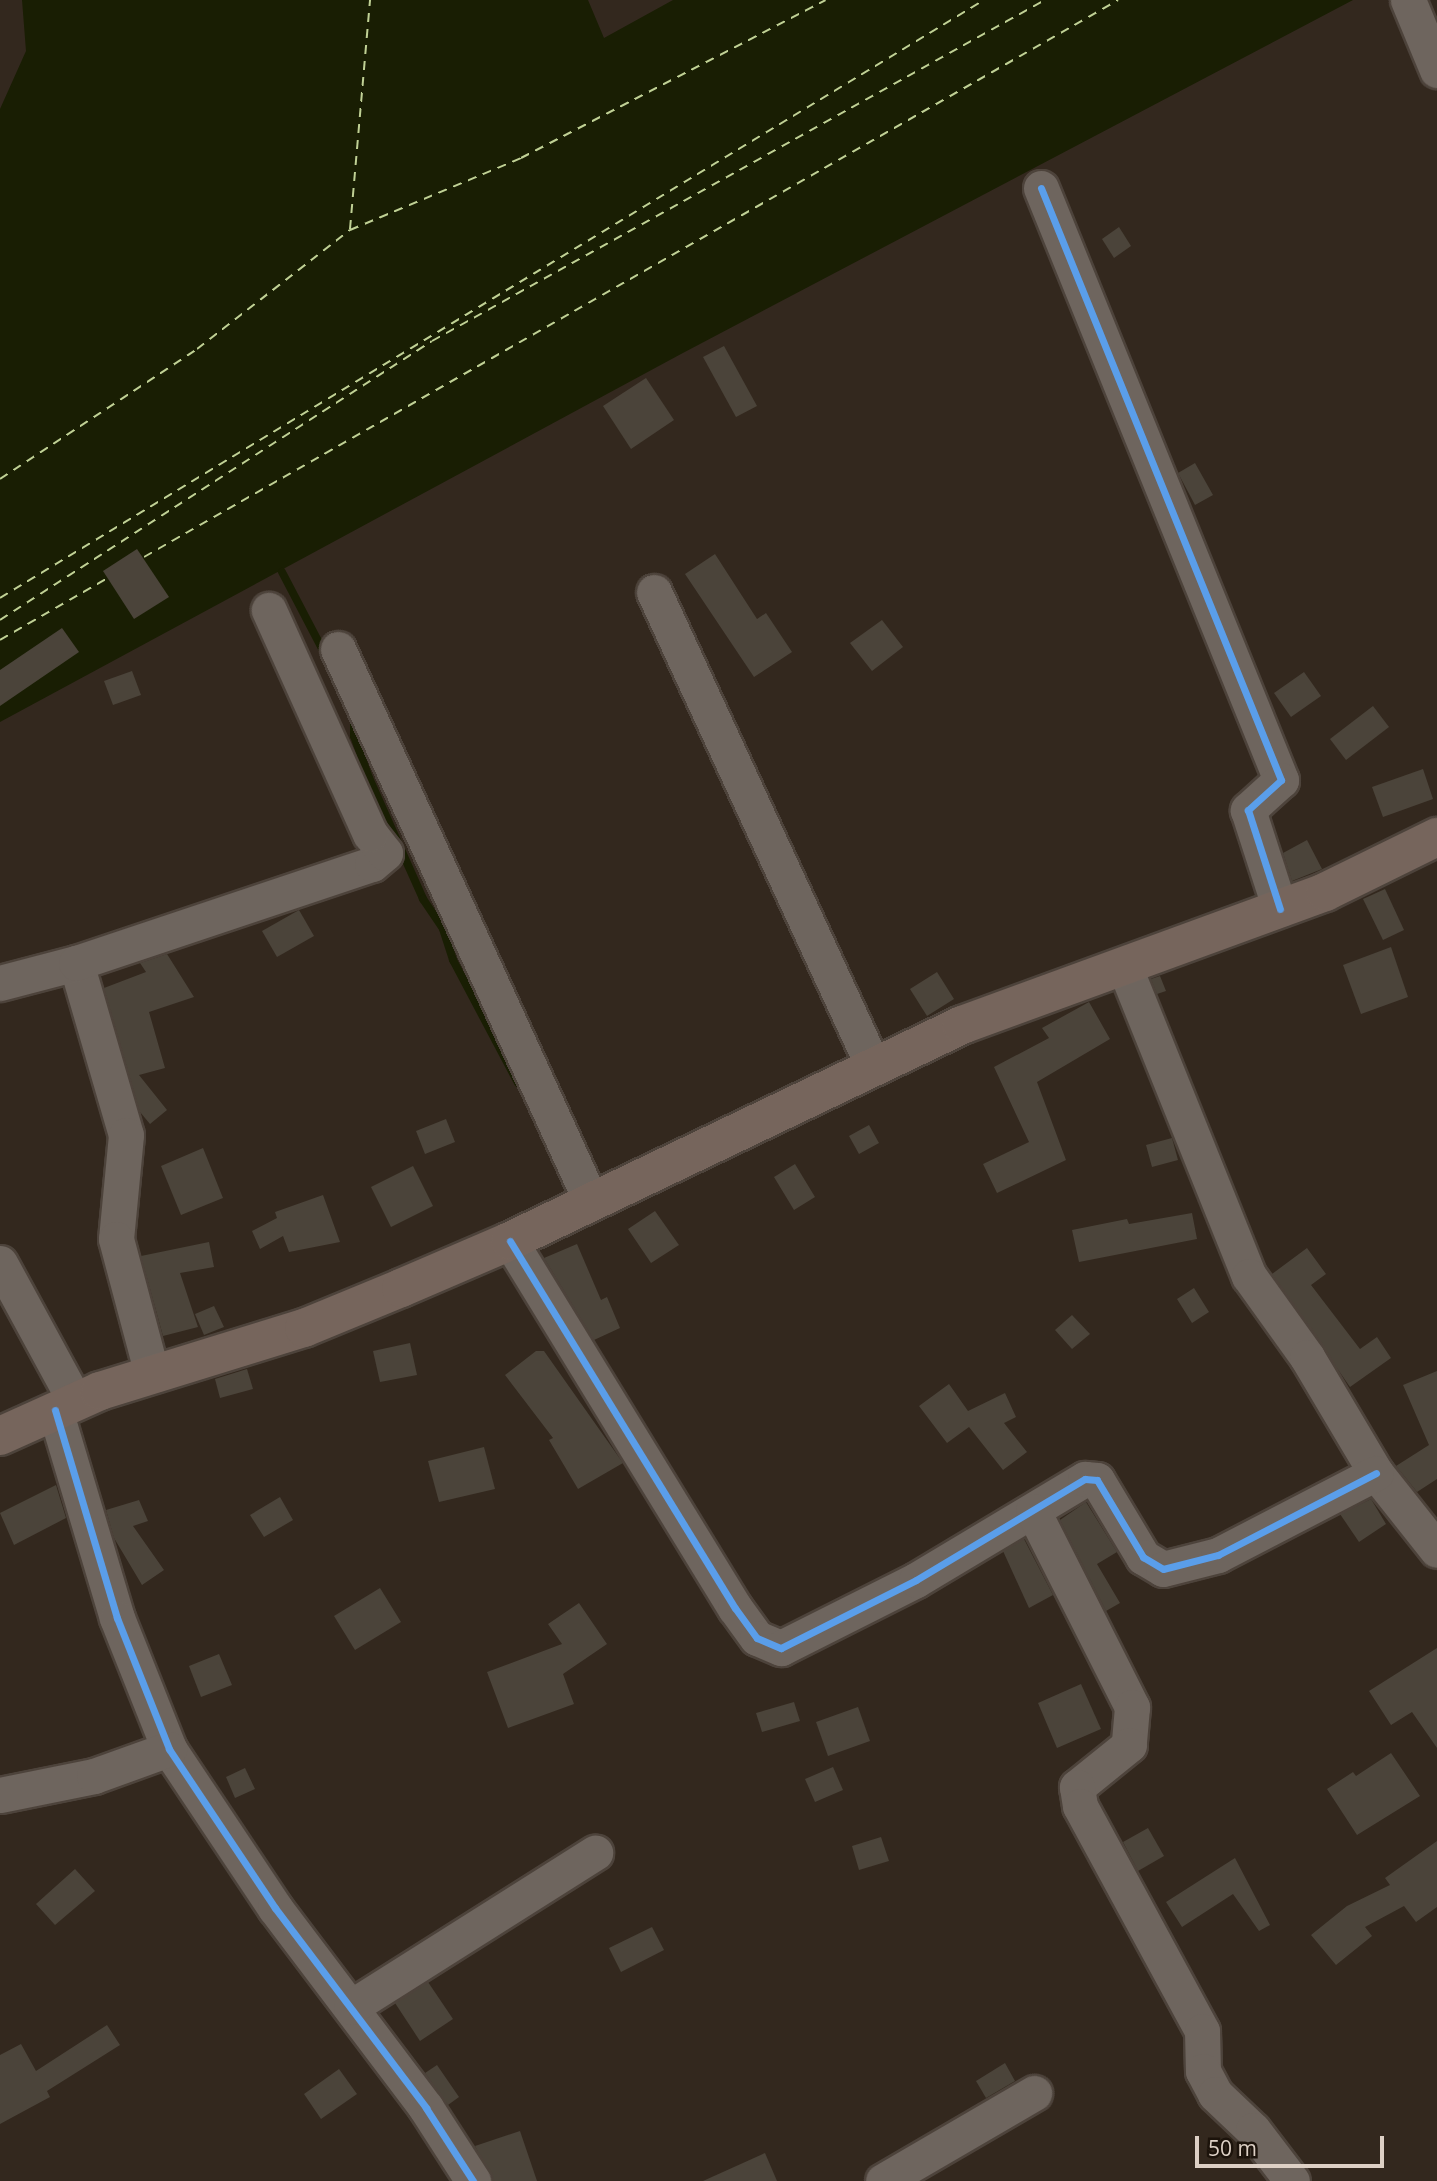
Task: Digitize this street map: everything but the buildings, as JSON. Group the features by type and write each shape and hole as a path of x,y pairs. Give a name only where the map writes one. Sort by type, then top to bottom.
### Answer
{"main road":[{"path":"0,1436 65,1406 152,1374 304,1328 510,1241 962,1024 1088,977 1125,968 1280,909 1437,837"}],"street":[{"path":"1408,0 1437,70"},
{"path":"1041,188 1281,780 1248,810 1280,909"},
{"path":"654,592 873,1066"},
{"path":"0,983 76,963 372,864 385,853 370,834 269,610"},
{"path":"338,649 591,1201"},
{"path":"76,963 126,1135 116,1239 152,1374"},
{"path":"1125,968 1249,1276 1307,1357 1376,1473 1437,1550"},
{"path":"510,1241 757,1638 781,1648 916,1580 1085,1479 1097,1480 1143,1557 1163,1569 1218,1555 1376,1473"},
{"path":"0,1263 65,1406 117,1618 169,1749 275,1908 351,2007 473,2181"},
{"path":"1033,1511 1132,1707 1129,1745 1077,1787 1080,1807 1202,2031 1203,2071 1215,2094 1253,2130 1292,2181"},
{"path":"0,1795 94,1776 169,1749"},
{"path":"351,2007 595,1853"},
{"path":"883,2181 1034,2092"}],"shaded area":[{"path":"22,0 588,0 604,38 673,0 1353,0 681,354 0,722 0,109 26,51"}],"waterway":[{"path":"282,572 326,656"},
{"path":"354,717 354,736 369,778 423,899 443,929 453,960 518,1083"}],"ferry route":[{"path":"350,229 370,0"},
{"path":"0,479 197,349 350,230 521,158 826,0"},
{"path":"0,598 984,0"},
{"path":"0,620 432,341 1045,0"},
{"path":"144,557 1118,0"},
{"path":"0,640 108,578"}],"cycle path":[{"path":"1041,188 1281,780 1248,810 1280,909"},
{"path":"510,1241 735,1608 757,1638 781,1648 916,1580 1085,1479 1097,1480 1143,1557 1163,1569 1218,1555 1376,1473"},
{"path":"55,1410 117,1618 169,1749 275,1908 426,2108 473,2181"}]}
